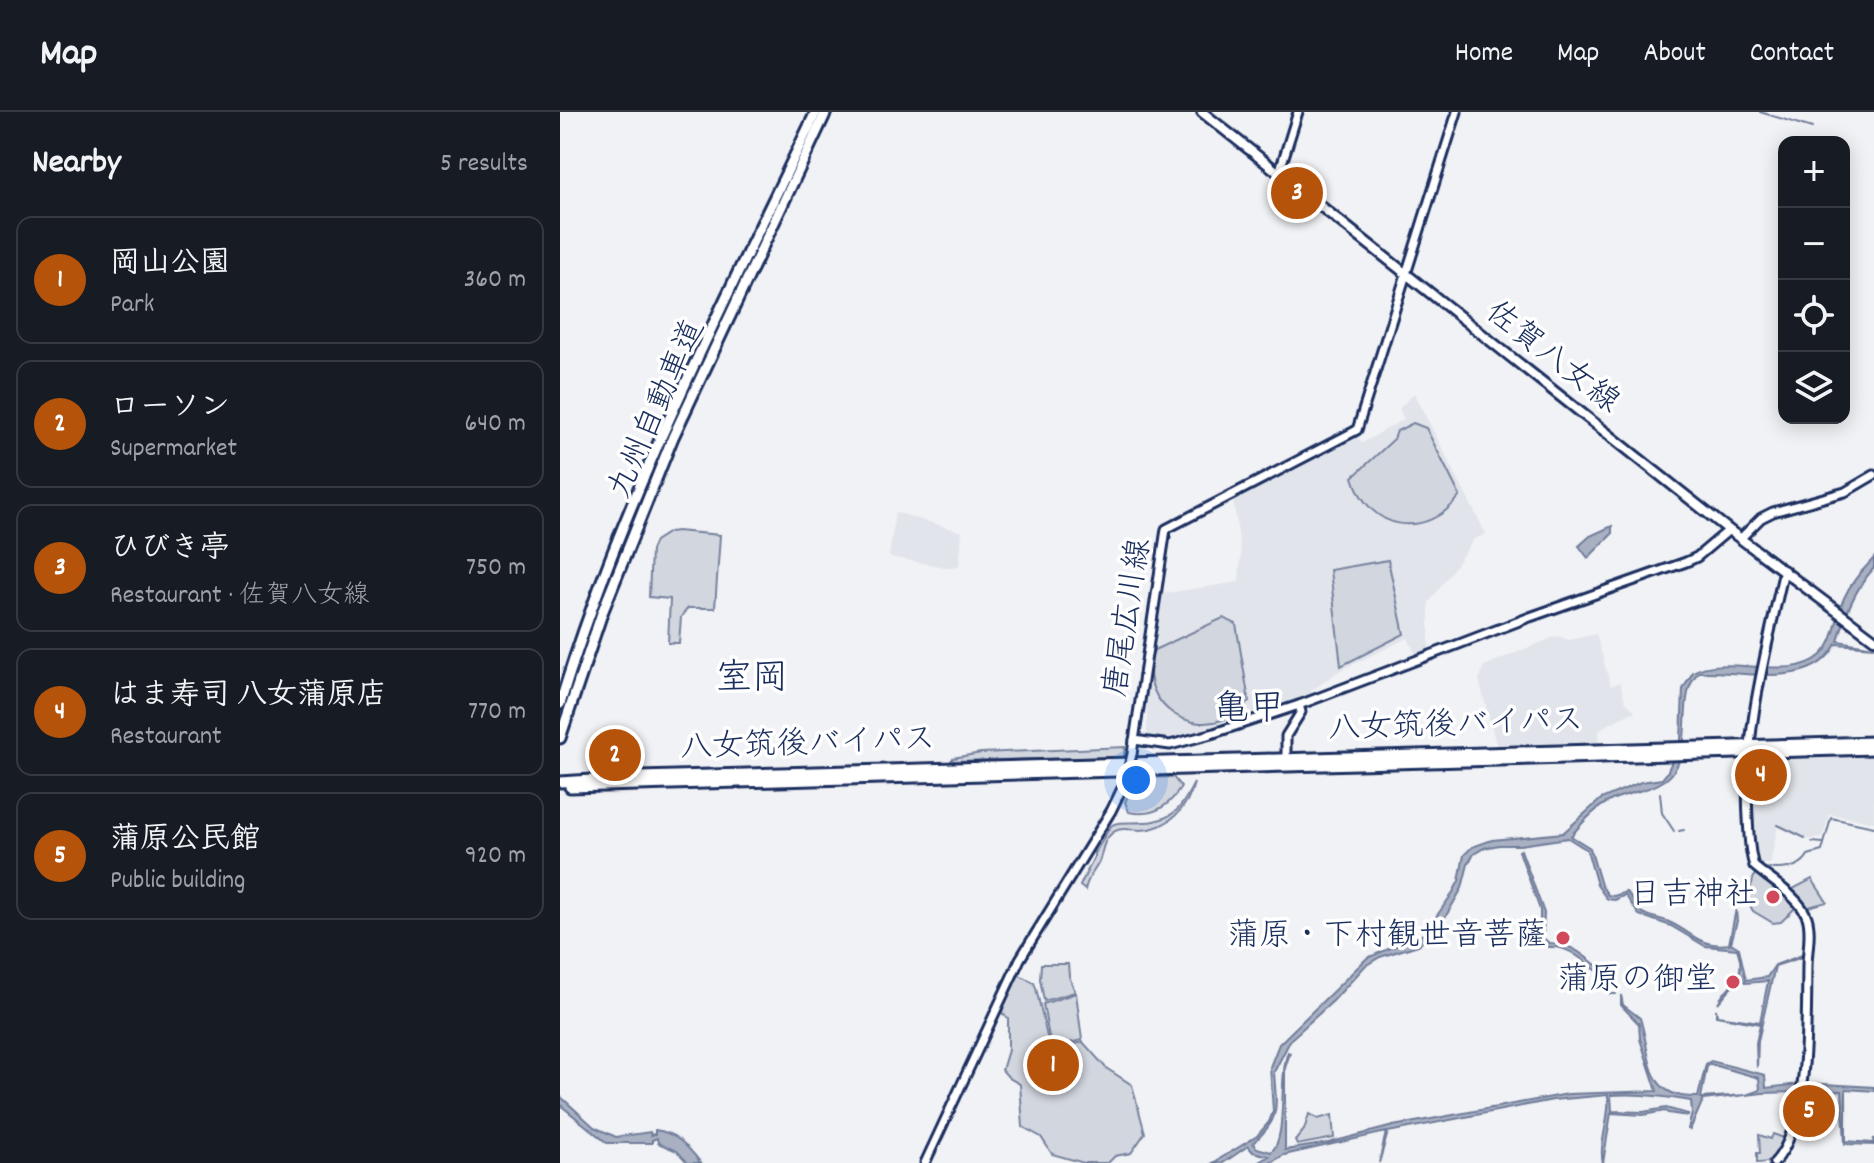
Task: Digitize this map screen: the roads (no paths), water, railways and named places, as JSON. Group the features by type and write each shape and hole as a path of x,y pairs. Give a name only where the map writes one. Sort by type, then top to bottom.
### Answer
{"highway":[{"name":"九州自動車道","path":"560,704 605,576 651,463 816,112"},
{"name":"九州自動車道","path":"560,738 602,613 662,463 826,112"},
{"name":"八女筑後バイパス","path":"560,784 1748,749 1874,742"},
{"name":"八女筑後バイパス","path":"1748,749 1874,749"}],"main road":[{"name":"佐賀八女線","path":"1202,112 1729,530 1874,639"}],"street":[{"path":"1279,173 1298,112"},
{"name":"唐尾広川線","path":"925,1163 1020,959 1111,811 1126,780 1166,529 1357,430 1457,112"},
{"path":"1741,538 1761,518 1773,512 1845,492 1874,475"},
{"path":"1134,740 1170,745 1299,705 1530,617 1675,567 1697,557 1729,530"},
{"path":"1774,1163 1790,1141 1807,1041 1808,922 1802,908 1754,866 1748,810 1748,749 1784,570"},
{"path":"1286,763 1286,736 1301,712 1299,705"}],"water":[{"path":"1612,526 1612,534 1588,558 1579,546 1590,536"},
{"path":"1874,558 1874,568 1852,602 1838,641 1874,647 1836,644 1825,659 1811,668 1794,673 1699,672 1688,692 1683,745 1674,771 1661,782 1603,805 1571,836 1590,848 1601,885 1608,895 1626,892 1641,912 1671,923 1704,942 1729,944 1736,909 1737,921 1731,943 1739,948 1746,980 1767,977 1775,965 1802,955 1775,966 1758,1041 1757,1068 1756,1043 1760,1024 1716,1016 1716,1009 1717,1016 1760,1022 1768,981 1746,983 1740,977 1718,1003 1739,973 1737,949 1705,946 1671,926 1639,915 1625,895 1615,900 1607,899 1597,885 1587,850 1568,838 1499,845 1474,854 1462,888 1430,937 1418,945 1380,957 1365,966 1333,1001 1291,1039 1274,1072 1276,1103 1273,1119 1253,1143 1257,1148 1271,1152 1276,1145 1281,1121 1285,1063 1288,1052 1285,1068 1285,1150 1328,1143 1393,1126 1568,1094 1657,1091 1640,1039 1639,1024 1621,1005 1621,995 1623,1005 1640,1018 1653,1072 1668,1091 1680,1096 1698,1097 1706,1064 1711,1061 1765,1075 1766,1088 1807,1083 1874,1087 1874,1091 1846,1089 1846,1141 1873,1143 1874,1138 1874,1145 1845,1144 1842,1091 1763,1093 1746,1095 1703,1100 1690,1130 1691,1101 1631,1094 1611,1095 1612,1111 1643,1112 1666,1108 1688,1116 1665,1111 1643,1115 1611,1113 1603,1163 1608,1095 1553,1100 1388,1132 1379,1163 1386,1132 1284,1155 1270,1163 1257,1163 1269,1156 1253,1152 1248,1146 1223,1163 1213,1163 1257,1136 1269,1122 1273,1111 1270,1067 1279,1044 1367,958 1424,934 1452,894 1459,881 1464,855 1472,847 1492,840 1563,833 1601,799 1641,782 1662,779 1681,740 1683,689 1693,672 1723,665 1776,668 1808,663 1826,649 1833,636 1841,605 1857,577","holes":["1710,1064 1759,1078 1760,1090 1746,1095 1701,1098"]},
{"path":"1521,850 1544,913 1543,938 1549,943 1572,948 1605,972 1606,991 1602,974 1571,952 1549,947 1540,940 1540,910"},
{"path":"560,1096 594,1127 616,1137 650,1132 651,1135 655,1134 655,1130 662,1131 681,1141 701,1163 688,1163 677,1151 658,1143 657,1138 652,1143 607,1143 560,1104"}],"waterway":[{"path":"1760,112 1812,128"},
{"path":"1660,793 1662,813 1674,831"},
{"path":"1764,868 1795,866 1808,855 1822,851 1831,818 1874,827"},
{"path":"1778,825 1805,838"},
{"path":"1679,831 1684,830"},
{"path":"1812,842 1823,843"},
{"path":"1610,994 1616,994"}],"place":[{"name":"ひびき亭","path":"1297,193"},
{"name":"ローソン","path":"615,755"},
{"name":"はま寿司 八女蒲原店","path":"1761,775"},
{"name":"日吉神社","path":"1773,897"},
{"name":"蒲原・下村観世音菩薩","path":"1563,938"},
{"name":"蒲原の御堂","path":"1733,982"},
{"name":"岡山公園","path":"1053,1065"},
{"name":"蒲原公民館","path":"1809,1111"}],"district":[{"name":"室岡","path":"752,681"},
{"name":"亀甲","path":"1249,712"}]}
